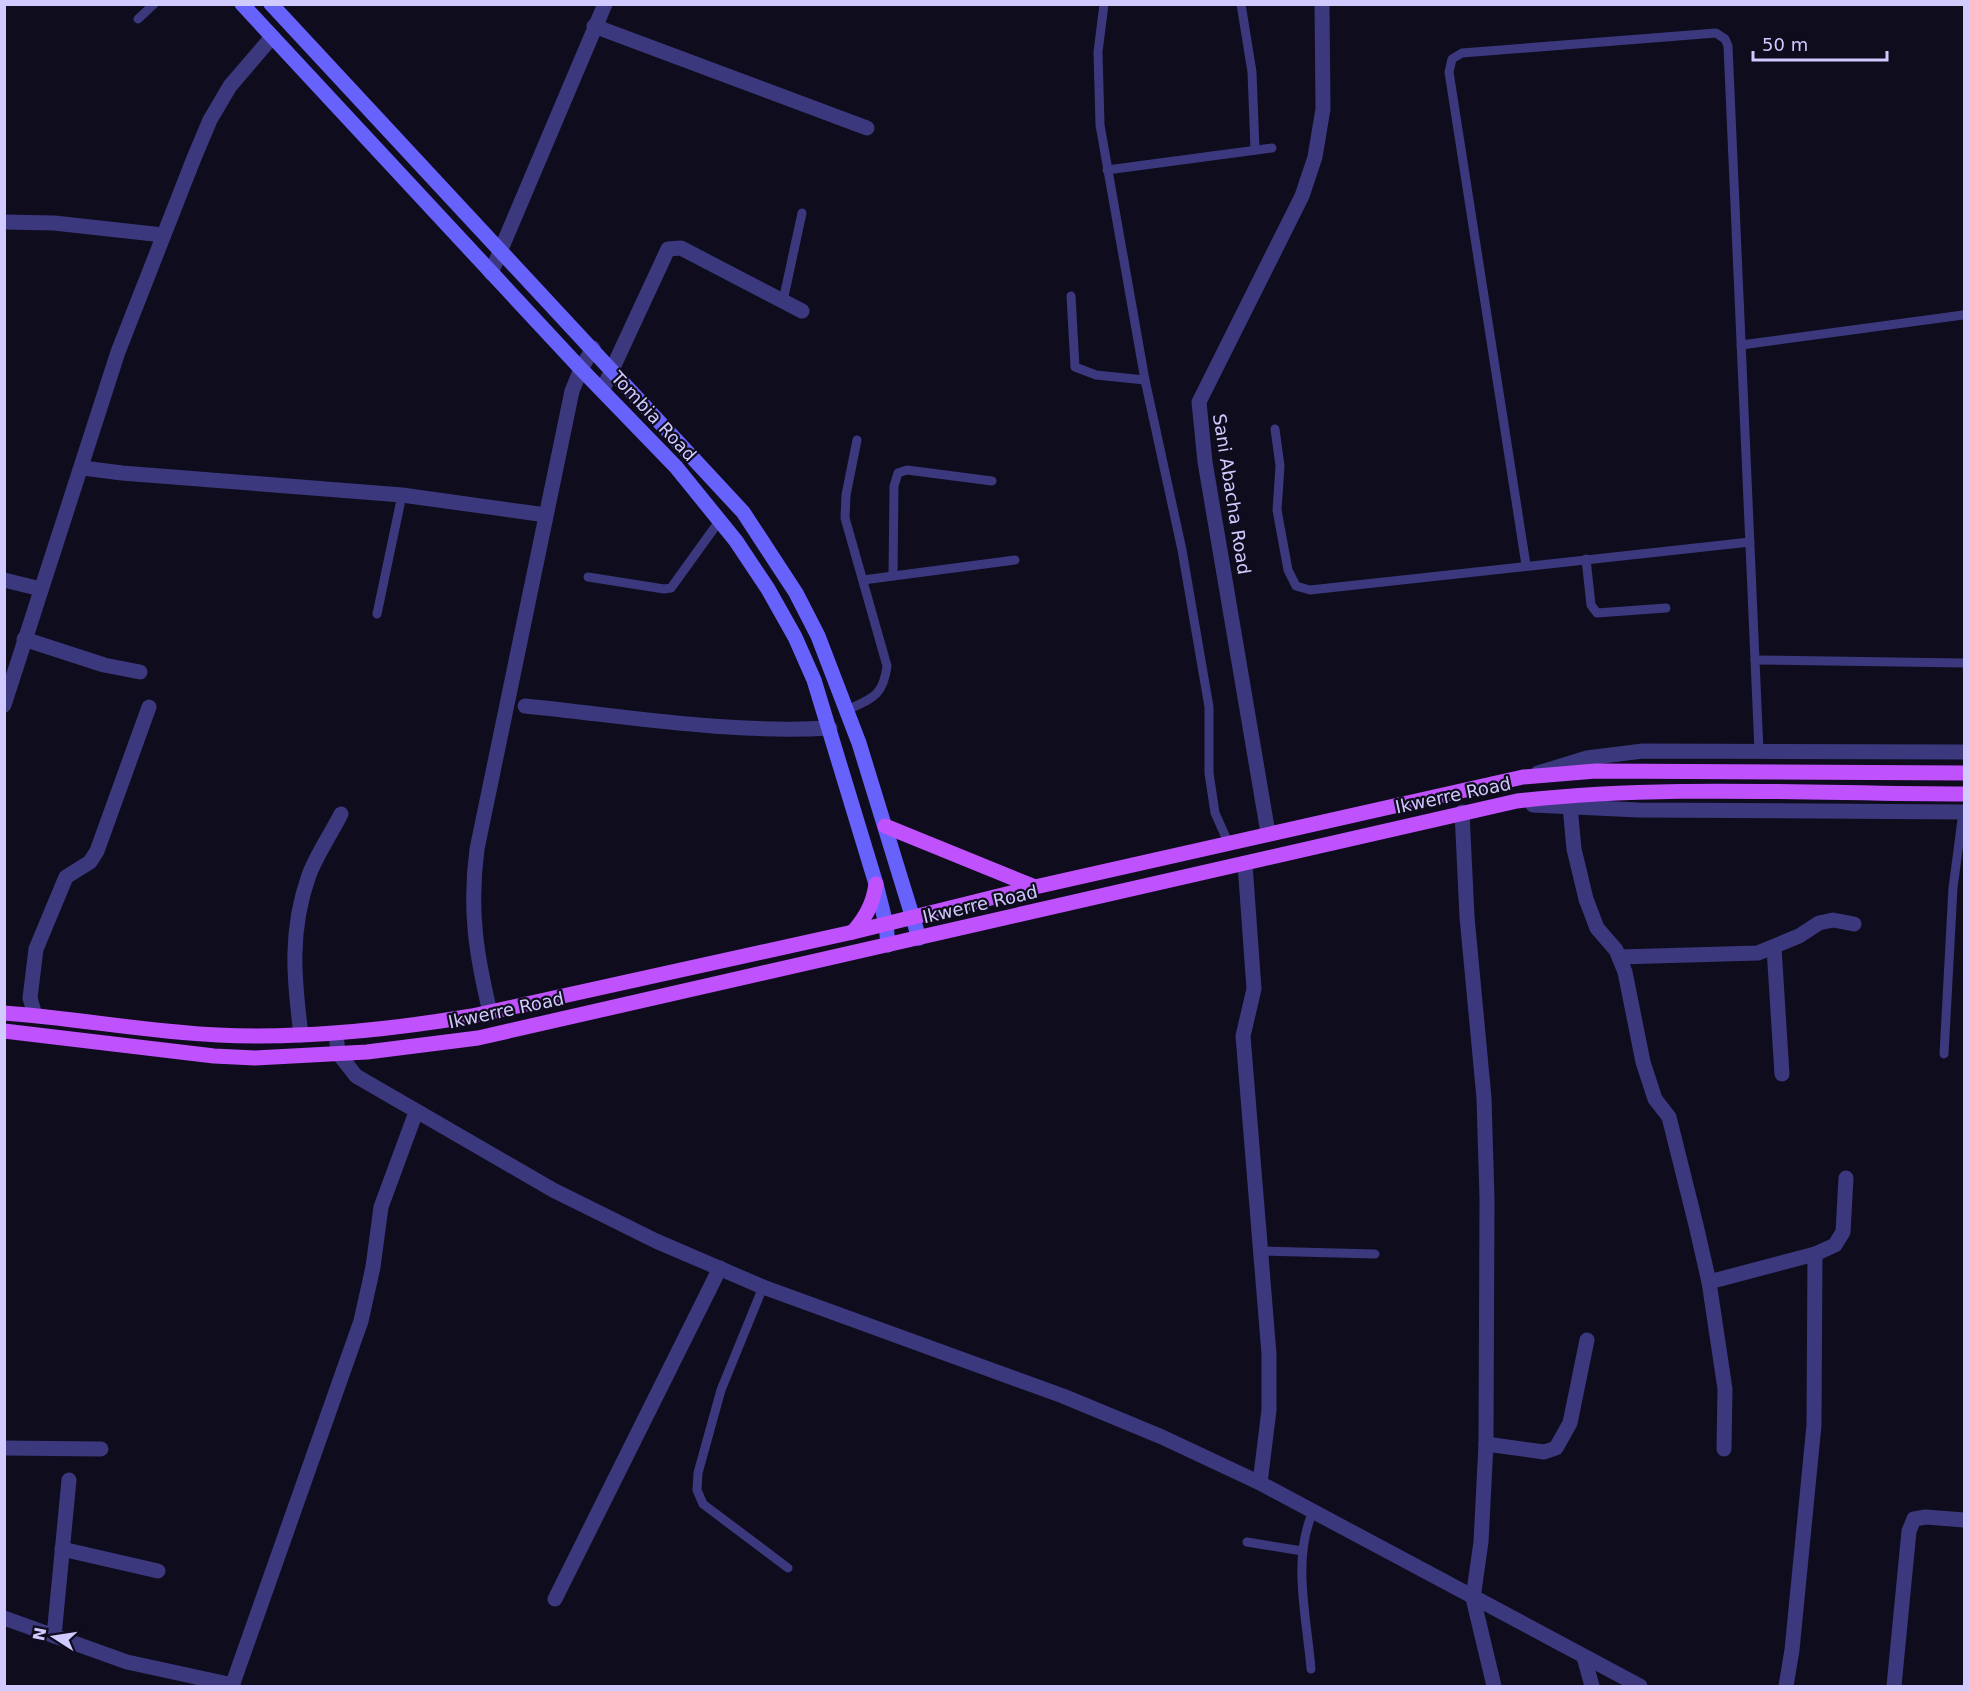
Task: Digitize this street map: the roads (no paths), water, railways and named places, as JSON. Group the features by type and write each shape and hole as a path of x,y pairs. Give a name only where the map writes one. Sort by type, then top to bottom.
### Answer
{"main road":[{"name":"Tombia Road","path":"242,4 581,369 676,466 720,520 768,590 795,636 814,680 876,884 886,924 888,945"},
{"name":"Tombia Road","path":"276,6 743,512 796,593 818,636 847,710 914,916 919,938"},
{"name":"Ikwerre Road","path":"4,1013 216,1035 336,1034 419,1025 490,1012 853,932 1268,833 1523,777 1596,771 1965,774"},
{"name":"Ikwerre Road","path":"4,1031 214,1056 255,1058 424,1046 478,1038 1245,864 1465,811 1517,801 1602,794 1965,794"},
{"path":"885,826 1035,887"},
{"path":"853,932 866,917 873,902 876,884"}],"street":[{"path":"491,273 605,4"},
{"name":"Sani Abacha Road","path":"1268,833 1205,462 1199,402 1302,196 1315,157 1323,109 1322,4"},
{"path":"4,705 24,639 83,468 118,352 163,235 210,120 267,32 276,6"},
{"path":"594,26 867,128"},
{"path":"4,222 54,222 163,235"},
{"path":"603,389 668,249 681,248 802,311"},
{"path":"490,1012 476,954 472,918 472,881 496,750 572,391 593,348"},
{"path":"83,468 402,495 546,515"},
{"path":"4,579 41,589"},
{"path":"24,639 98,663 140,672"},
{"path":"525,706 736,727 790,730 830,728"},
{"path":"35,1015 30,998 36,949 66,877 90,862 97,851 149,707"},
{"path":"1523,777 1587,758 1643,751 1965,752"},
{"path":"1494,1686 1473,1598 1481,1542 1486,1443 1488,1199 1484,1098 1467,917 1465,811 1522,805 1647,810 1964,812"},
{"path":"1570,806 1574,849 1586,899 1597,928 1616,950 1625,972 1643,1062 1654,1099 1669,1117 1709,1282 1725,1389 1724,1449"},
{"path":"302,1035 293,976 294,935 309,875 341,814"},
{"path":"1245,864 1254,989 1243,1035 1269,1354 1269,1410 1260,1483"},
{"path":"1619,957 1737,955 1774,948 1819,923 1833,920 1854,924"},
{"path":"1774,948 1782,1074"},
{"path":"336,1034 338,1053 356,1076 553,1190 656,1241 762,1287 1063,1396 1162,1437 1260,1483 1312,1514 1640,1686"},
{"path":"4,1618 127,1662 232,1686 361,1321 374,1267 381,1207 416,1112"},
{"path":"1709,1282 1815,1254 1835,1245 1843,1232 1846,1178"},
{"path":"1786,1686 1792,1650 1814,1425 1815,1254"},
{"path":"555,1599 720,1268"},
{"path":"1486,1443 1544,1452 1556,1448 1570,1423 1587,1340"},
{"path":"4,1448 101,1449"},
{"path":"54,1636 69,1480"},
{"path":"1894,1686 1909,1531 1914,1519 1926,1517 1965,1520"},
{"path":"62,1549 158,1571"},
{"path":"1584,1658 1592,1686"}],"lane":[{"path":"138,19 154,4"},
{"path":"1104,4 1098,52 1100,125 1145,380 1182,550 1209,707 1209,773 1215,813 1228,843"},
{"path":"1241,4 1252,72 1255,150"},
{"path":"1526,565 1449,72 1452,58 1462,53 1716,33 1725,39 1728,46 1759,752"},
{"path":"1107,170 1272,148"},
{"path":"783,301 802,213"},
{"path":"1071,296 1075,367 1096,375 1145,380"},
{"path":"1741,345 1963,315"},
{"path":"1275,429 1280,466 1277,510 1288,570 1296,586 1310,590 1750,542"},
{"path":"847,710 874,698 885,684 887,666 845,508 857,440"},
{"path":"893,576 894,486 898,473 907,470 992,481"},
{"path":"377,614 402,495"},
{"path":"588,577 671,588 720,520"},
{"path":"1586,559 1591,605 1597,613 1666,608"},
{"path":"863,580 1015,560"},
{"path":"1755,660 1965,663"},
{"path":"1944,1054 1953,888 1964,812"},
{"path":"1262,1251 1375,1254"},
{"path":"762,1287 721,1390 698,1473 697,1490 703,1504 788,1568"},
{"path":"1311,1669 1302,1551 1306,1529 1312,1514"},
{"path":"1247,1542 1302,1551"}]}
